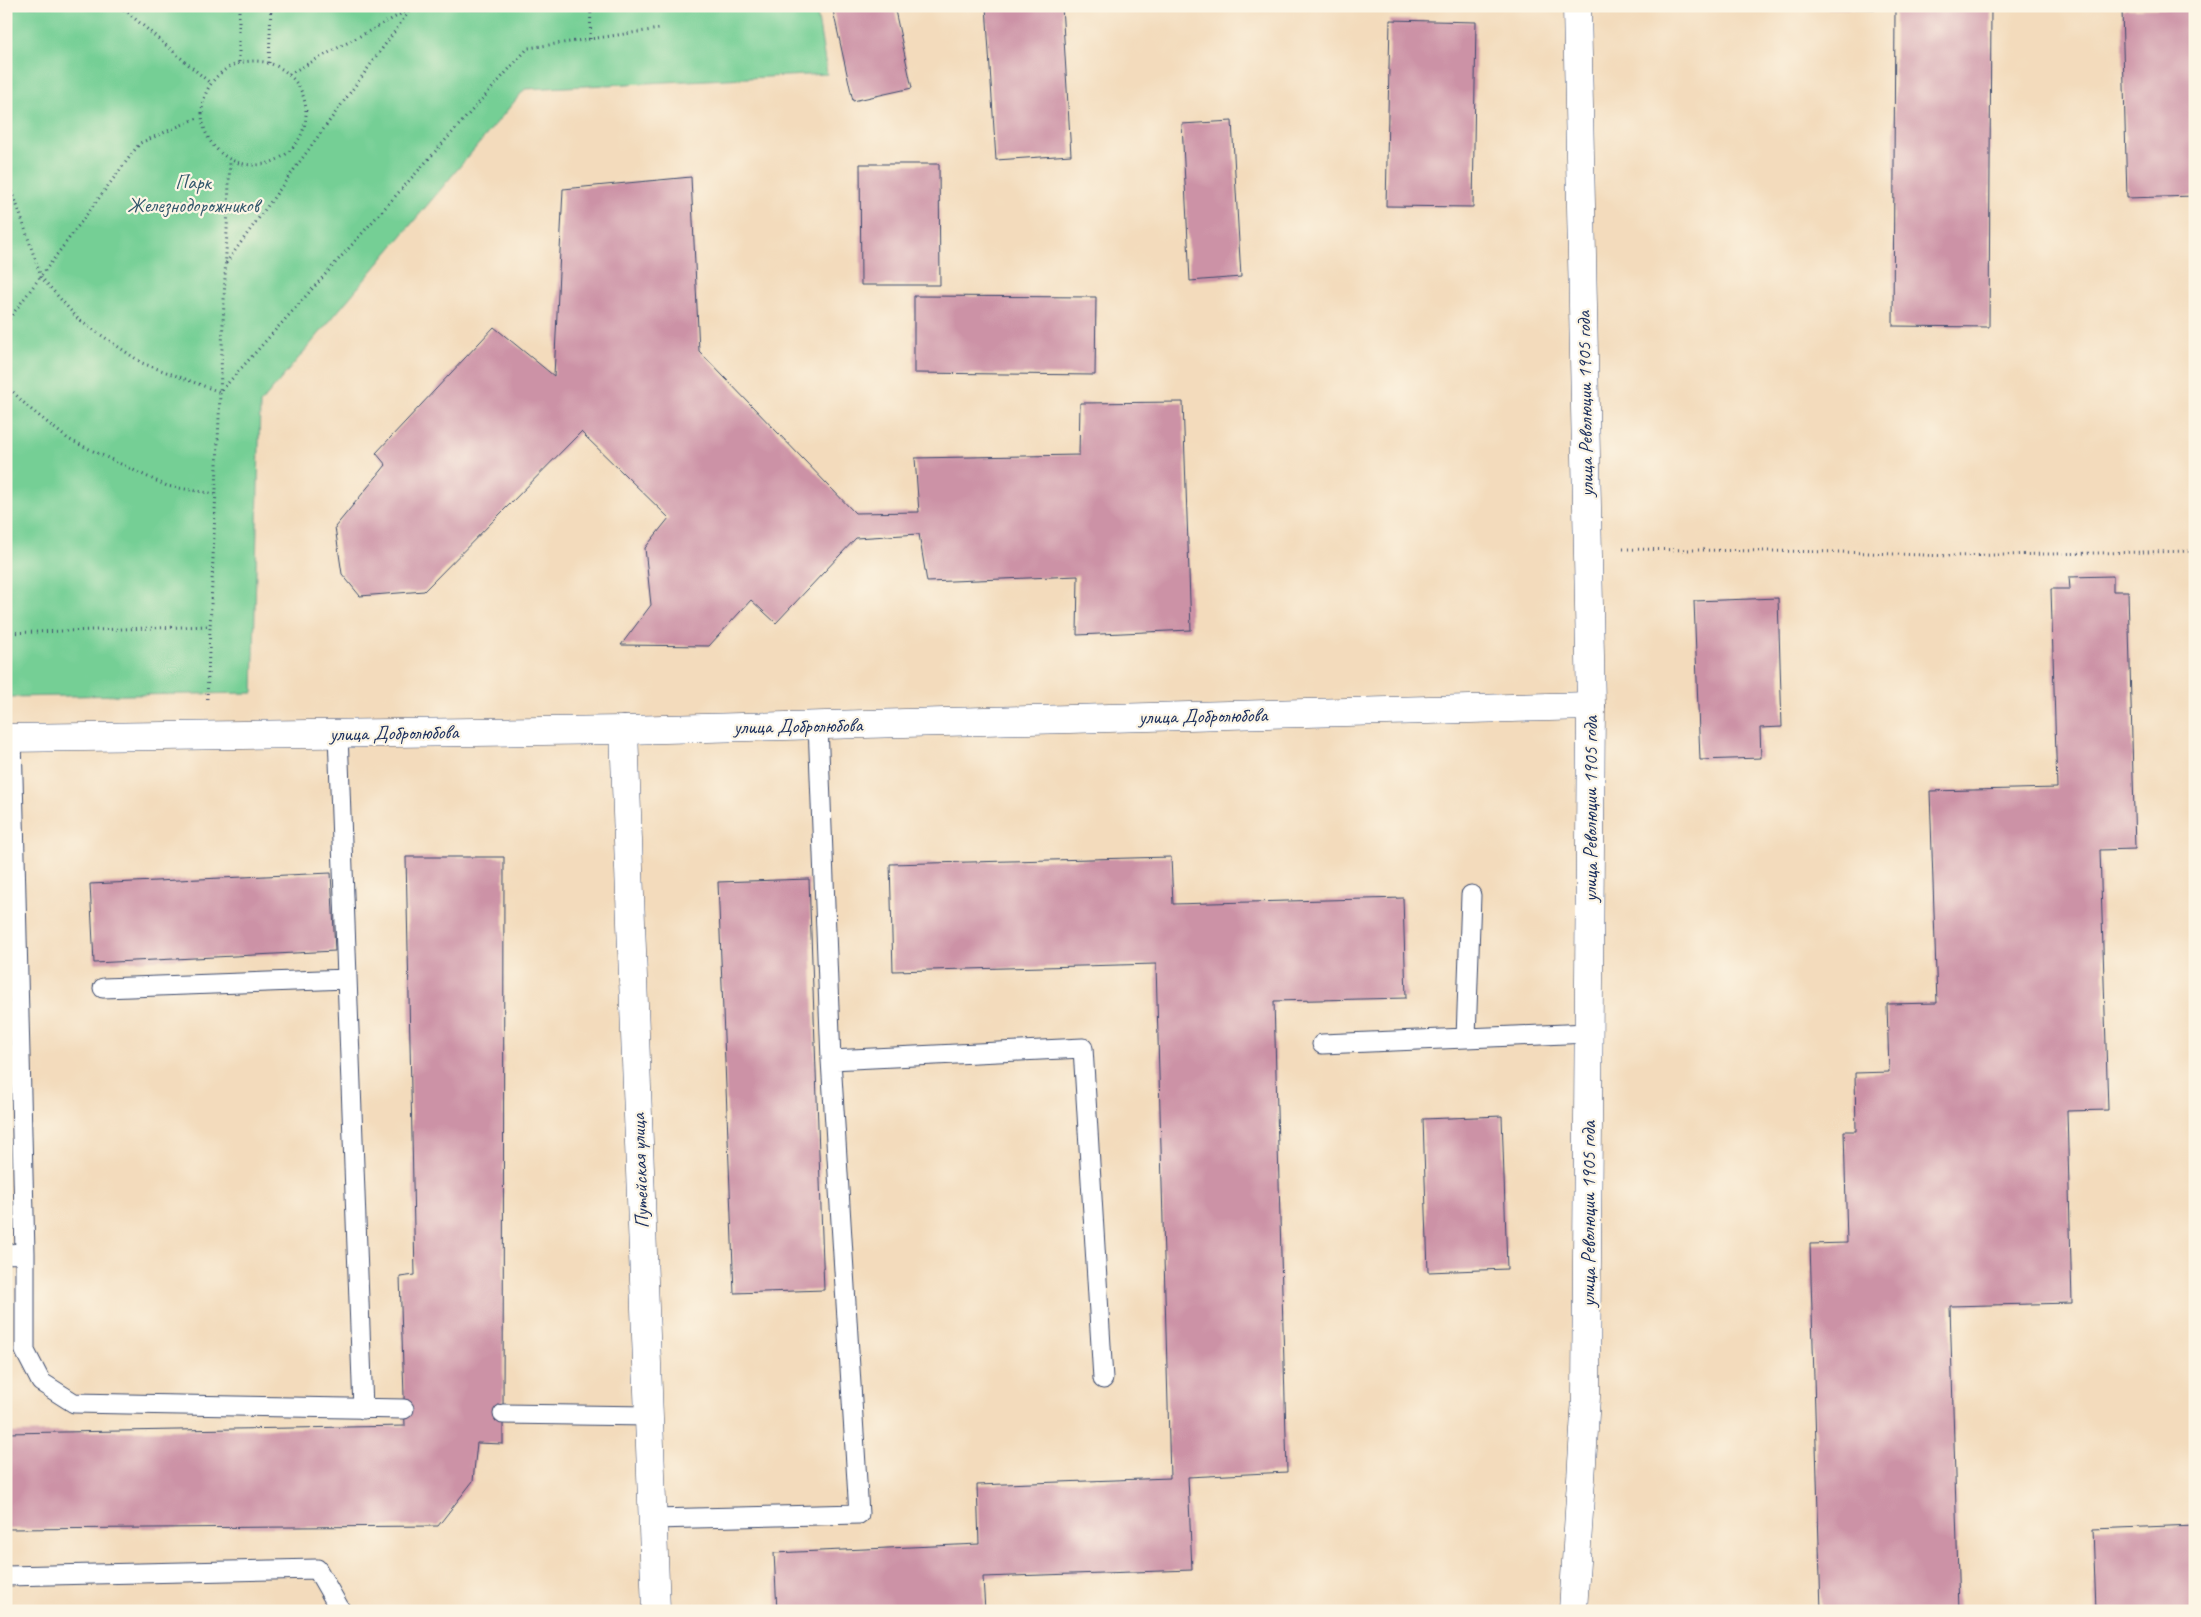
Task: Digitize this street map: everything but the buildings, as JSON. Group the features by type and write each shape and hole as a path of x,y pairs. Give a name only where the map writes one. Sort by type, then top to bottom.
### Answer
{"street":[{"name":"улица Революции 1905 года","path":"1573,1611 1586,1397 1590,706 1577,6"},
{"name":"улица Добролюбова","path":"8,740 624,730 1590,706"},
{"name":"Путейская улица","path":"624,730 656,1611"}],"lane":[{"path":"653,1519 859,1514 831,1060 818,725"},
{"path":"338,734 363,1409"},
{"path":"8,740 25,1253 25,1351 41,1382 74,1403 404,1410"},
{"path":"1466,1038 1471,895"},
{"path":"103,988 347,978"},
{"path":"1322,1044 1589,1033"},
{"path":"831,1060 1083,1048 1103,1379"},
{"path":"6,1254 25,1253"},
{"path":"503,1414 649,1416"},
{"path":"6,1576 317,1569 341,1611"}],"path":[{"path":"6,13 8,6"},
{"path":"120,6 210,83"},
{"path":"239,6 239,62"},
{"path":"269,63 271,6"},
{"path":"289,74 416,6"},
{"path":"590,39 591,6"},
{"path":"226,264 411,9"},
{"path":"220,392 528,48 659,29"},
{"path":"257,60 269,63 289,74 299,86 305,102 306,118 302,135 292,149 279,159 264,165 247,165 230,160 215,149 205,134 200,117 202,98 210,83 223,70 239,62 257,60"},
{"path":"6,323 140,143 200,117"},
{"path":"205,736 230,160"},
{"path":"6,172 41,277 79,320 142,363 220,392"},
{"path":"6,385 68,439 167,486 215,494"},
{"path":"1588,549 1840,552 1950,556 2195,551"},
{"path":"6,633 210,626"}],"green space":[{"name":"Парк Железнодорожников","path":"6,6 816,6 827,74 525,89 260,404 253,693 6,697"}]}
